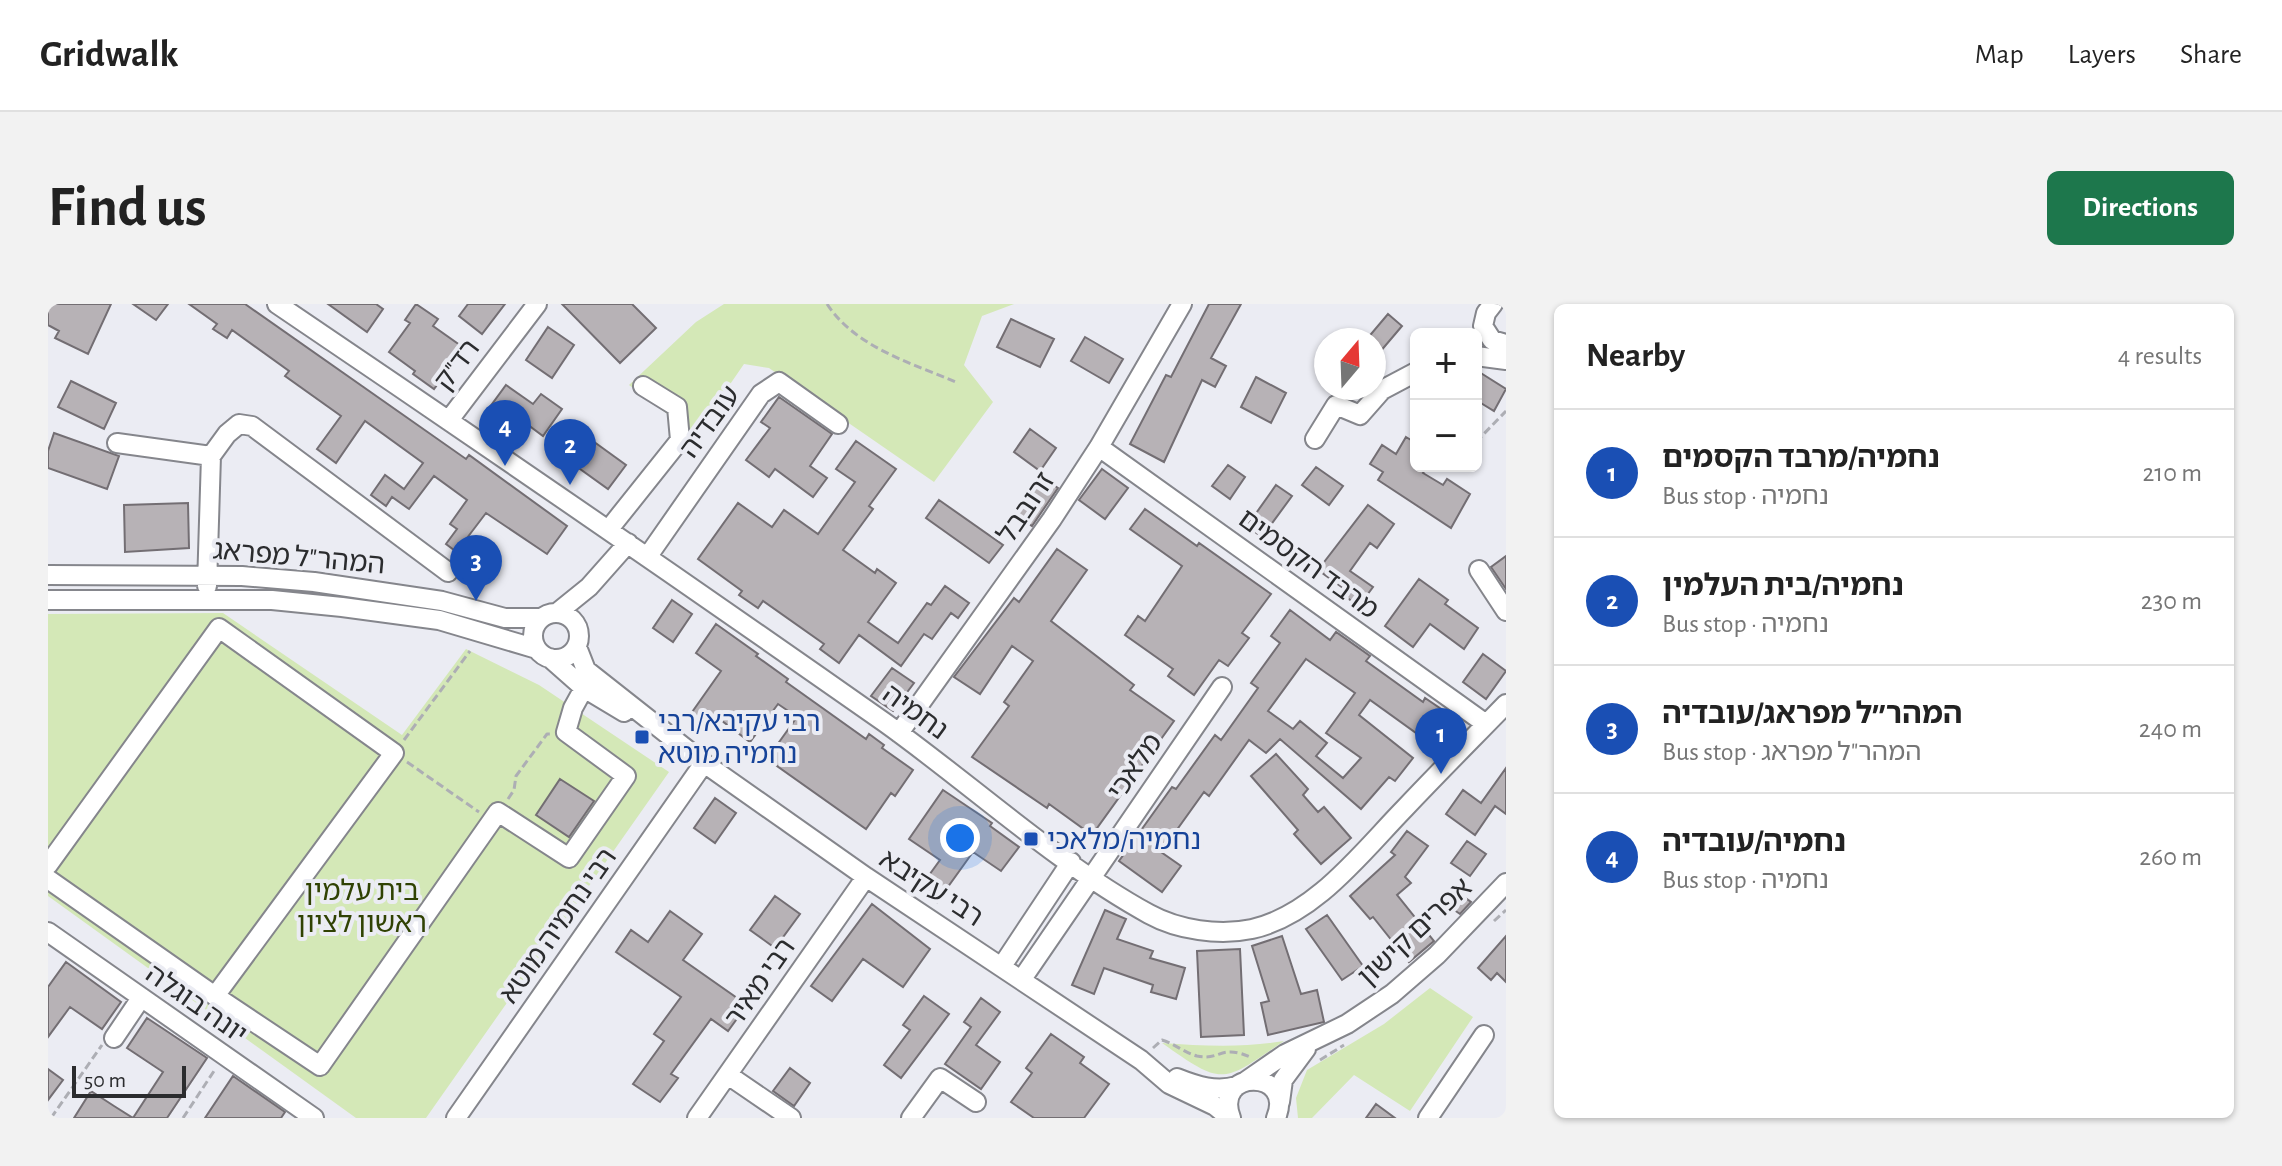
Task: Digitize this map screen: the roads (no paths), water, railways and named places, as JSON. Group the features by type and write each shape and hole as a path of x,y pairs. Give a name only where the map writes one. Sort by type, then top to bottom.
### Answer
{"street":[{"name":"נחמיה","path":"277,304 648,556 899,733 1091,876 1150,914 1174,925 1228,932 1271,923 1294,911 1318,894 1506,704"},
{"name":"רד\"ק","path":"449,420 537,304"},
{"name":"זרובבל","path":"899,733 1052,519 1099,447 1182,304"},
{"path":"1493,304 1486,313 1483,326 1492,340 1506,344"},
{"path":"1482,357 1506,360"},
{"path":"1315,439 1336,405 1360,415 1382,390 1410,375"},
{"name":"עובדיה","path":"648,556 761,394 779,382 838,424"},
{"path":"609,529 680,440 677,407 643,386"},
{"path":"207,600 211,456 227,434 239,424 252,426 448,572"},
{"path":"117,443 211,456"},
{"name":"מרבד הקסמים","path":"1099,447 1486,724"},
{"path":"577,647 566,657 543,654 533,634 550,615 589,587 628,543"},
{"path":"1479,570 1506,611"},
{"name":"המהר\"ל מפראג","path":"48,575 207,576 314,582 442,601 505,618 550,615"},
{"path":"577,624 589,587"},
{"name":"המהר\"ל מפראג","path":"48,600 272,600 427,619 471,629 543,654 584,688 685,748"},
{"path":"550,615 568,615 577,624 580,631 577,647 586,670 685,748"},
{"path":"48,865 219,628 394,753 215,996"},
{"name":"מלאכי","path":"1022,979 1222,687"},
{"path":"48,879 320,1066 495,817 569,858 626,776 566,732 573,708 584,688"},
{"name":"רבי עקיבא","path":"685,748 866,877 1146,1064 1169,1084 1215,1106 1231,1118"},
{"name":"רבי נחמיה מוטא","path":"456,1118 704,763"},
{"path":"1002,966 1071,862"},
{"name":"רבי מאיר","path":"697,1118 866,877"},
{"name":"אפרים קישון","path":"1242,1083 1292,1051 1366,1013 1437,955 1506,883"},
{"name":"יונה בוגלה","path":"48,932 314,1118"},
{"path":"108,1041 141,998"},
{"path":"1428,1118 1484,1035"},
{"name":"אפרים קישון","path":"1278,1113 1280,1086 1286,1073 1316,1041"},
{"name":"רבי עקיבא","path":"1146,1064 1202,1087 1219,1089 1242,1083"},
{"path":"728,1075 791,1118"},
{"path":"911,1118 940,1078 976,1102"},
{"path":"1231,1118 1228,1101 1242,1083 1266,1083 1275,1091 1278,1113"}],"place":[{"name":"נחמיה/עובדיה","path":"505,466"},
{"name":"נחמיה/בית העלמין","path":"570,485"},
{"name":"המהר״ל מפראג/עובדיה","path":"476,601"},
{"name":"רבי עקיבא/רבי נחמיה מוטא","path":"642,737"},
{"name":"נחמיה/מרבד הקסמים","path":"1441,774"},
{"name":"נחמיה/מלאכי","path":"1031,839"}],"park label":[{"name":"בית עלמין ראשון לציון","path":"362,906"}]}
